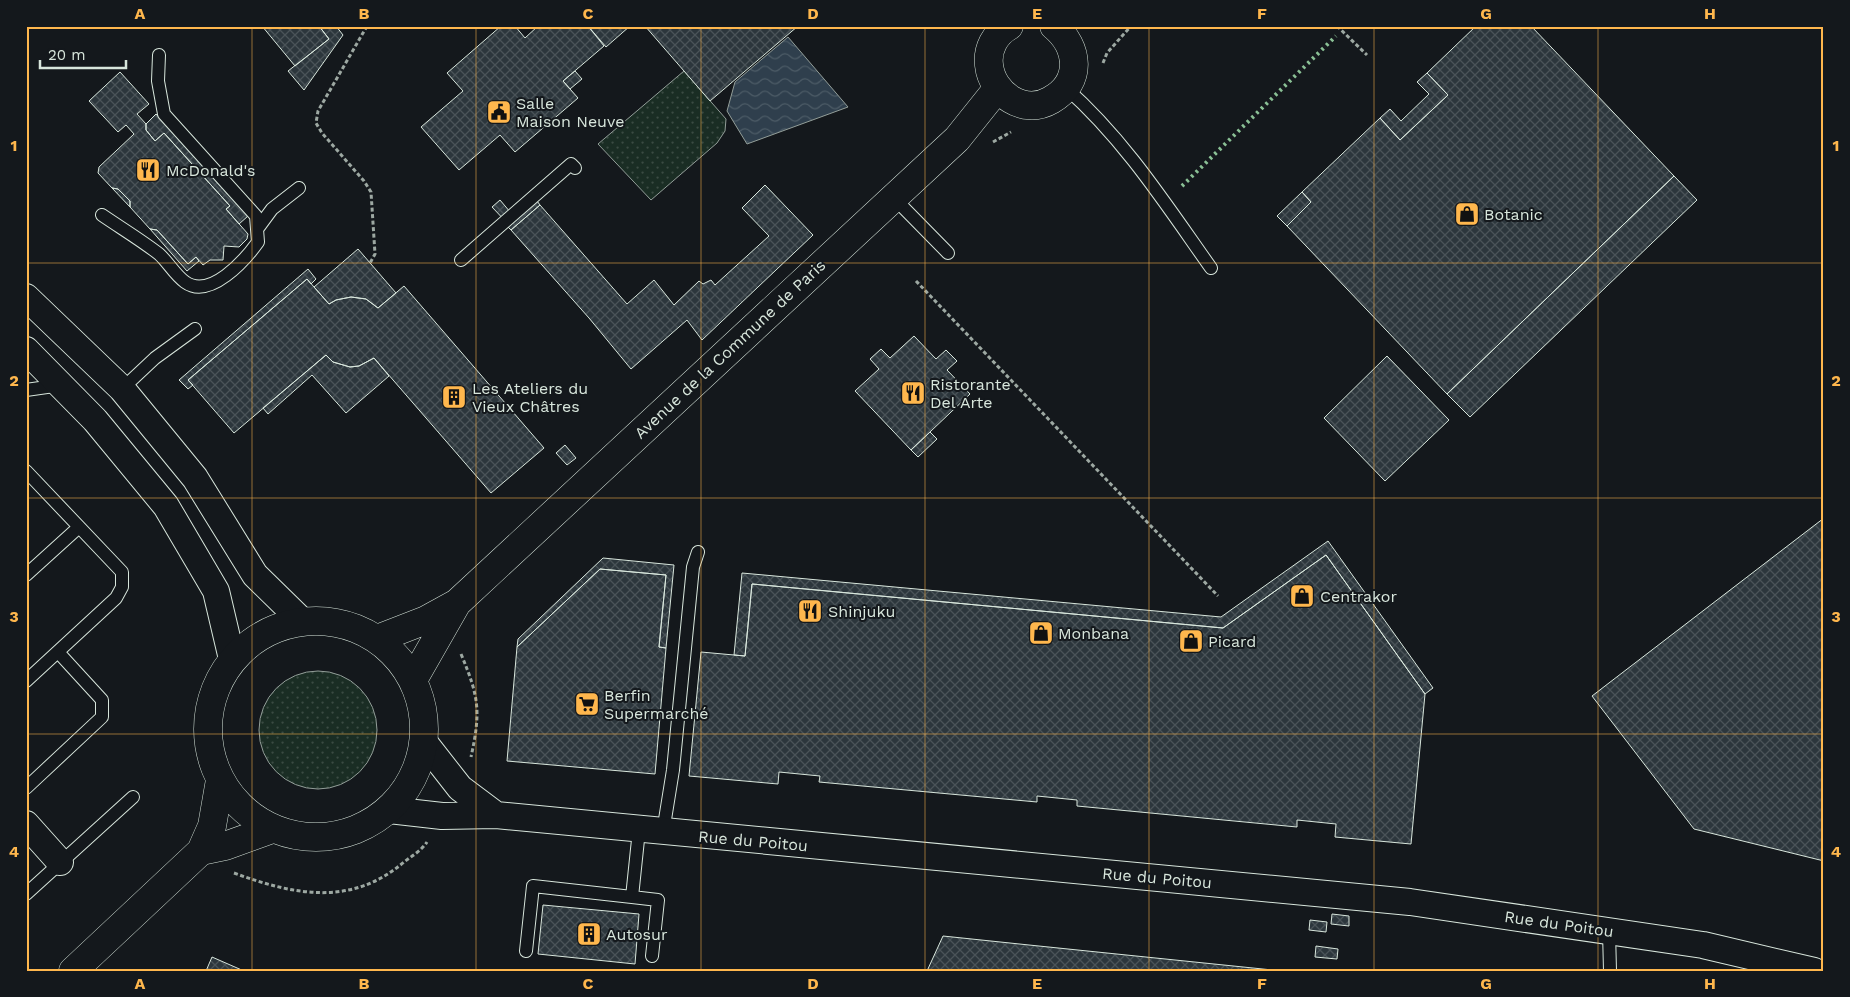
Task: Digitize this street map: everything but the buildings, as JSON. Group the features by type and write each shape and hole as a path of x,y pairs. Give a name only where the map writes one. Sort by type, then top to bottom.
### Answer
{"street":[{"path":"1003,28 992,44 988,59 990,75 997,89 1013,101 1032,105 1075,97 1072,76 1074,62 1072,47 1066,29"},
{"name":"Avenue de la Commune de Paris","path":"377,639 426,620 457,602 957,139 997,89"},
{"path":"26,297 122,389 195,478 255,575 302,621"},
{"path":"26,350 95,420 166,506 216,591 232,659"},
{"name":"Avenue de la Commune de Paris","path":"413,680 457,602"},
{"path":"328,620 354,626 377,639 398,657 413,680 423,710 424,742 413,779 389,810 364,827 334,837 302,837 272,829 242,809 220,780 207,739 211,696 232,659 252,640 275,628 302,621 328,620"},
{"path":"424,742 460,788 496,815"},
{"path":"73,971 201,851 212,826 220,780"},
{"name":"Rue du Poitou","path":"389,810 442,816 496,815 1410,902 1703,945 1814,971"},
{"path":"26,824 60,862"},
{"path":"201,851 225,846 272,829"}],"lane":[{"path":"102,216 160,255 185,283 198,288 216,283 247,257 258,242 256,216 164,114 158,82 159,56"},
{"path":"1075,97 1139,167 1210,268"},
{"path":"461,260 572,164 575,168"},
{"path":"258,228 272,209 299,188"},
{"path":"893,197 948,253"},
{"path":"122,389 155,358 194,329"},
{"path":"26,390 62,385"},
{"path":"26,472 122,572 122,587 116,598 26,682"},
{"path":"26,575 79,527"},
{"path":"632,897 651,831 673,770 693,567 698,552"},
{"path":"26,788 102,717 102,700 58,652"},
{"path":"26,894 133,797"},
{"path":"526,951 533,886 658,900 652,956"},
{"path":"1609,931 1610,971"}],"path":[{"path":"368,26 318,111 316,123 322,133 364,181 371,192 375,254 370,263"},
{"path":"1075,97 1098,92 1101,69 1107,53 1131,26"},
{"path":"1337,26 1367,55"},
{"path":"989,144 1010,132 1018,131"},
{"path":"916,282 1218,596"},
{"path":"459,649 475,686 478,722 470,759 460,788"},
{"path":"230,871 273,887 318,894 358,888 394,871 425,845 442,816"}],"green space":[{"path":"684,71 726,119 725,131 717,143 651,200 598,144"},
{"path":"318,671 340,676 351,681 367,697 372,708 377,730 372,752 367,763 351,779 340,784 318,789 296,784 285,779 269,763 264,752 259,730 264,708 269,697 285,681 296,676"}],"water":[{"path":"788,37 848,107 747,144 727,111 735,82"}],"hedge":[{"path":"1182,186 1336,36"}],"place":[{"name":"Salle Maison Neuve","path":"499,112"},
{"name":"McDonald's","path":"148,170"},
{"name":"Botanic","path":"1467,214"},
{"name":"Ristorante Del Arte","path":"913,393"},
{"name":"Les Ateliers du Vieux Châtres","path":"454,397"},
{"name":"Centrakor","path":"1302,596"},
{"name":"Shinjuku","path":"810,611"},
{"name":"Monbana","path":"1041,633"},
{"name":"Picard","path":"1191,641"},
{"name":"Berfin Supermarché","path":"587,704"},
{"name":"Autosur","path":"589,934"}]}
